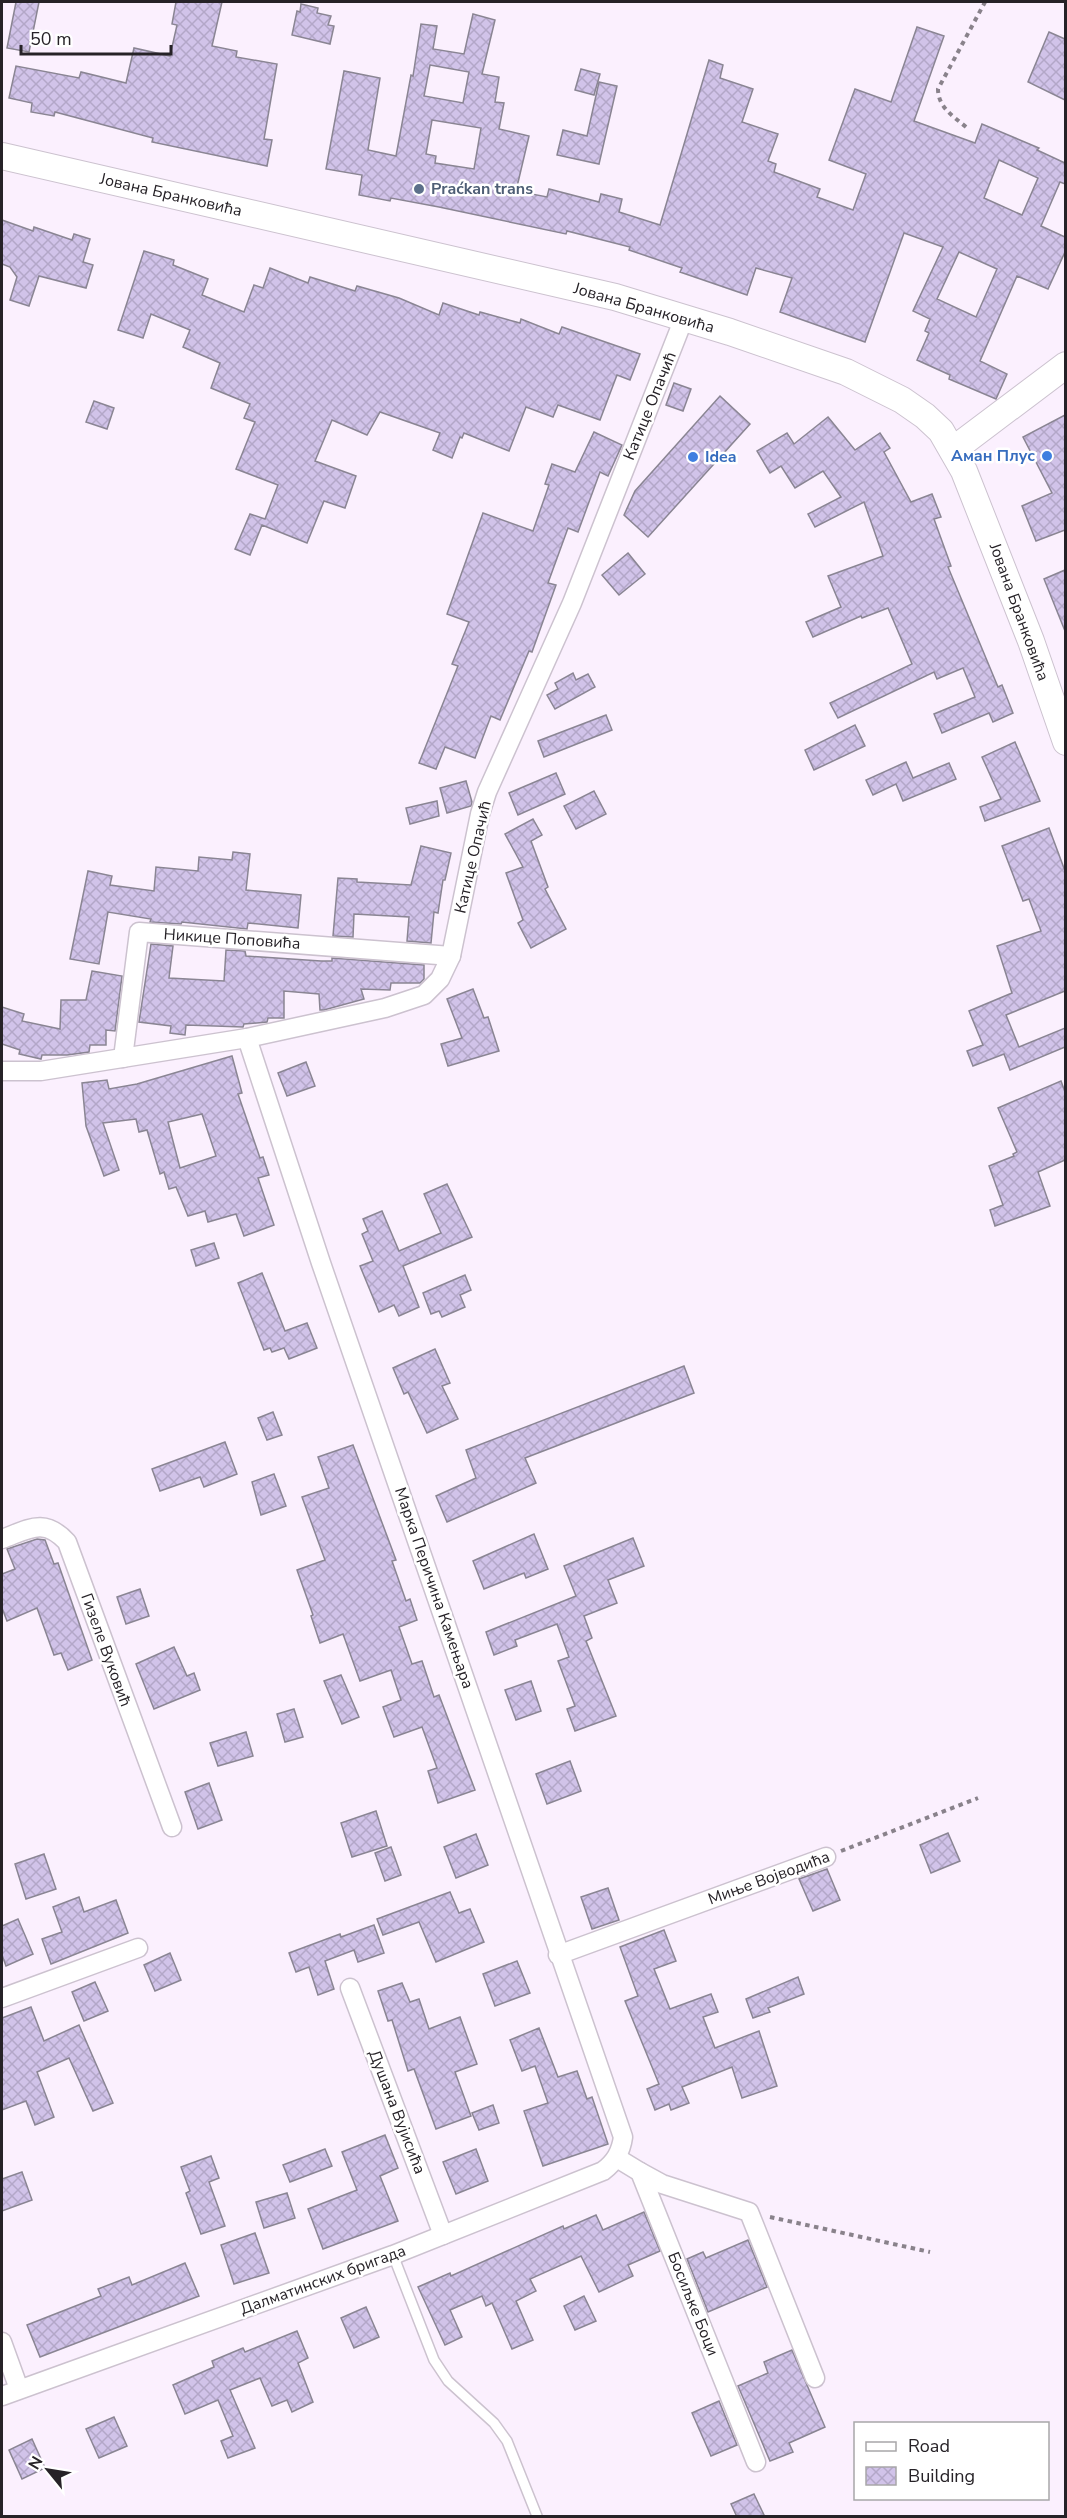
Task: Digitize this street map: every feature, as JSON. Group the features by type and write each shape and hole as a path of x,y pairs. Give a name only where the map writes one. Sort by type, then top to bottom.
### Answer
{"main road":[{"name":"Јована Бранковића","path":"2,156 606,295 804,357 874,385 926,416 941,431 953,450 978,505 1019,610 1065,742"},
{"path":"953,450 1065,365"}],"street":[{"name":"Катице Опачић","path":"2,1071 41,1071 247,1038 385,1008 414,1000 432,988 446,969 451,956 480,814 487,792 572,603 684,318"},
{"name":"Никице Поповића","path":"123,1058 139,932 451,956"},
{"name":"Марка Перичина Камењара","path":"247,1038 321,1263 558,1955 623,2137 616,2158"},
{"name":"Гизеле Вуковић","path":"2,1539 37,1527 52,1529 67,1542 172,1827"},
{"name":"Миње Војводића","path":"558,1955 826,1857"},
{"path":"2,1998 138,1948"},
{"name":"Душана Вујисића","path":"350,1988 443,2235"},
{"path":"616,2158 662,2184 749,2212 814,2378"},
{"name":"Далматинских бригада","path":"10,2393 393,2255 603,2171 616,2158"},
{"name":"Босиљке Боци","path":"640,2172 756,2462"},
{"path":"2,2342 10,2393"}],"lane":[{"path":"393,2255 434,2360 448,2382 494,2423 507,2441 537,2517"}],"path":[{"path":"966,127 943,106 938,98 939,89 985,2"},
{"name":"Миње Војводића","path":"826,1857 978,1798"},
{"path":"749,2212 930,2252"}],"building":[{"path":"16,2 39,2 29,52 7,48"},
{"path":"176,2 222,2 212,46 237,51 236,57 277,64 264,139 272,140 267,166 152,142 153,138 55,112 54,116 31,112 32,103 9,98 16,66 79,78 81,72 126,83 134,48 170,56 177,25 172,24"},
{"path":"301,4 318,8 317,13 331,16 328,25 334,26 330,44 292,35 297,11 300,12"},
{"path":"473,14 495,20 482,74 499,77 495,102 504,103 499,129 529,136 516,191 547,197 549,189 599,202 601,194 622,199 619,212 660,225 709,60 723,65 720,78 753,89 742,122 778,134 768,161 776,164 774,172 820,189 817,197 853,210 866,174 829,160 855,89 891,102 917,27 944,36 914,121 975,143 982,124 1039,148 1037,150 1065,163 1065,184 1060,182 1041,226 1065,237 1065,252 1048,289 1017,276 980,361 1007,374 996,399 949,379 950,375 917,360 929,333 925,331 930,319 913,311 943,247 904,233 865,342 780,312 792,278 756,268 747,295 680,272 682,268 629,250 630,247 567,231 566,234 439,207 359,195 362,175 326,169 344,71 380,78 368,150 396,156 411,75 413,76 421,24 437,26 433,49 464,54","holes":["430,65 469,72 463,103 424,96","432,120 481,128 474,169 435,163 436,156 426,154","999,160 1038,178 1022,215 984,198","959,252 997,269 976,317 937,299"]},
{"path":"1049,32 1065,39 1065,100 1028,82"},
{"path":"581,69 600,74 594,95 575,90"},
{"path":"599,82 617,86 599,164 557,155 563,130 587,136"},
{"path":"2,220 33,231 34,227 72,240 74,234 90,239 83,262 93,265 86,288 39,276 29,306 10,300 17,277 10,267 2,264"},
{"path":"144,251 174,260 173,265 208,279 202,295 244,312 254,285 263,288 270,268 308,283 310,277 355,291 357,286 399,298 439,315 443,303 479,315 480,312 520,323 521,319 559,334 562,327 640,354 630,380 617,375 600,420 558,405 553,417 526,407 509,451 464,433 462,438 460,437 452,458 433,450 440,433 380,412 367,435 332,420 315,461 356,476 345,508 324,501 307,543 262,525 250,555 235,549 250,514 265,519 278,485 236,469 255,422 244,418 250,404 211,388 220,363 183,347 190,330 151,314 143,338 118,330"},
{"path":"674,383 691,389 683,411 666,405"},
{"name":"Idea","path":"720,396 750,424 648,537 624,515 635,491"},
{"path":"94,401 114,408 107,429 86,422"},
{"path":"1065,415 1065,530 1036,541 1022,506 1052,493 1023,437"},
{"path":"828,417 855,450 880,433 890,448 884,452 911,502 932,494 941,517 934,519 951,566 948,567 998,687 1002,685 1013,713 993,722 989,713 942,733 934,714 975,697 963,668 937,679 934,672 838,718 830,703 912,664 888,608 862,618 861,616 813,637 806,622 841,607 828,576 883,556 864,502 815,527 808,514 841,497 823,471 795,488 781,466 770,473 757,451 787,433 794,444"},
{"path":"594,432 622,445 608,476 600,472 578,532 568,528 548,583 556,585 532,652 529,651 500,720 491,716 475,758 445,747 436,769 419,763 458,666 452,664 469,622 447,614 483,513 533,531 549,485 545,484 552,464 575,472"},
{"path":"628,553 645,574 619,595 602,575"},
{"path":"1065,570 1065,631 1044,579"},
{"path":"573,673 576,680 588,674 595,687 555,709 547,695 558,689 555,683"},
{"path":"606,715 612,730 544,757 538,741"},
{"path":"855,725 865,746 814,770 805,750"},
{"path":"1015,742 1040,801 985,821 980,807 1001,799 982,757"},
{"path":"906,762 913,778 949,763 956,779 903,801 896,784 873,795 866,780"},
{"path":"556,773 565,794 518,815 509,793"},
{"path":"466,781 471,806 447,813 440,788"},
{"path":"594,791 606,814 576,829 564,806"},
{"path":"437,801 439,816 410,824 406,808"},
{"path":"533,819 542,835 531,841 548,887 545,889 566,929 531,948 518,923 523,920 506,873 523,867 505,834"},
{"path":"1049,828 1065,871 1065,991 1006,1015 1019,1047 1065,1028 1065,1047 1010,1070 1004,1054 973,1066 967,1051 983,1045 969,1011 1012,993 997,946 1041,931 1029,899 1023,901 1002,846"},
{"path":"421,846 451,853 445,880 443,880 438,913 434,912 431,943 407,941 409,917 354,914 353,937 333,936 338,878 357,879 357,882 411,885"},
{"path":"233,852 250,854 246,890 301,895 298,928 248,923 247,929 182,922 181,924 150,922 151,919 108,912 99,964 70,959 88,871 112,876 110,885 154,891 156,867 198,871 199,857 232,860"},
{"path":"151,944 173,946 169,978 224,981 226,950 245,951 246,956 321,961 332,961 332,958 424,965 424,979 420,983 391,983 390,990 361,989 364,999 324,1010 320,1010 319,994 284,991 284,1018 268,1018 267,1022 244,1024 243,1027 186,1025 185,1035 170,1033 171,1026 139,1022"},
{"path":"92,971 122,976 115,1031 106,1030 106,1045 90,1045 89,1052 42,1055 41,1059 19,1054 20,1050 2,1044 2,1007 24,1014 22,1021 60,1029 61,1000 86,1000"},
{"path":"473,989 484,1018 488,1017 499,1051 448,1066 441,1044 462,1038 447,999"},
{"path":"232,1056 242,1093 238,1094 260,1158 263,1157 269,1175 258,1178 274,1225 244,1236 236,1214 208,1222 205,1211 188,1216 176,1187 169,1189 164,1172 160,1174 147,1130 139,1132 136,1119 103,1123 119,1170 104,1176 86,1126 82,1083 107,1080 109,1089 137,1084","holes":["202,1114 216,1156 180,1168 168,1122"]},
{"path":"306,1062 315,1086 287,1096 278,1073"},
{"path":"1061,1081 1065,1092 1065,1160 1038,1172 1050,1206 995,1226 990,1210 1003,1205 989,1166 1014,1156 1013,1154 1017,1152 998,1108"},
{"path":"447,1184 472,1237 403,1266 419,1307 399,1316 394,1305 379,1312 360,1266 373,1261 362,1234 368,1231 363,1219 382,1211 399,1251 441,1233 424,1194"},
{"path":"214,1243 219,1258 196,1266 191,1250"},
{"path":"262,1273 285,1331 307,1323 317,1348 289,1359 284,1348 272,1352 270,1348 264,1350 238,1283"},
{"path":"465,1275 471,1290 460,1295 465,1307 442,1317 439,1311 431,1314 423,1293"},
{"path":"435,1349 450,1383 442,1386 458,1419 427,1433 408,1392 404,1394 393,1368"},
{"path":"684,1366 694,1393 525,1458 536,1483 447,1522 436,1496 476,1478 466,1450"},
{"path":"273,1412 282,1435 267,1440 258,1418"},
{"path":"225,1442 237,1474 204,1487 200,1477 160,1491 152,1469"},
{"path":"353,1445 396,1560 392,1561 406,1601 410,1599 417,1620 399,1627 412,1664 422,1661 434,1697 439,1695 475,1790 438,1803 428,1771 437,1768 422,1727 394,1737 383,1707 401,1700 391,1670 360,1681 343,1634 320,1643 297,1570 325,1560 302,1497 329,1488 318,1457"},
{"path":"274,1474 286,1506 261,1515 252,1482"},
{"path":"534,1534 548,1569 526,1578 524,1573 484,1589 473,1561"},
{"path":"633,1538 644,1566 608,1580 617,1603 584,1616 592,1638 586,1641 616,1716 575,1731 567,1709 575,1706 558,1661 569,1657 557,1624 515,1640 517,1646 494,1655 486,1632 576,1596 564,1566"},
{"path":"37,1539 45,1540 54,1564 58,1563 92,1660 68,1670 61,1653 54,1655 37,1608 7,1621 2,1608 2,1574 15,1569 7,1549"},
{"path":"140,1589 149,1616 126,1624 117,1597"},
{"path":"174,1647 187,1676 194,1673 200,1690 154,1709 136,1664"},
{"path":"341,1675 359,1717 342,1724 324,1681"},
{"path":"531,1681 541,1711 516,1720 505,1690"},
{"path":"294,1709 303,1737 285,1742 277,1714"},
{"path":"246,1732 253,1756 218,1766 210,1743"},
{"path":"570,1761 581,1791 547,1804 536,1774"},
{"path":"209,1783 222,1820 198,1829 185,1792"},
{"path":"376,1811 387,1846 352,1857 341,1823"},
{"path":"948,1833 960,1861 931,1873 920,1845"},
{"path":"476,1834 488,1865 456,1878 444,1847"},
{"path":"391,1847 401,1875 385,1881 375,1853"},
{"path":"44,1854 56,1889 26,1899 15,1864"},
{"path":"827,1869 840,1900 813,1911 799,1879"},
{"path":"608,1888 619,1920 592,1929 581,1897"},
{"path":"450,1892 459,1913 470,1909 484,1942 436,1962 419,1922 383,1935 377,1919"},
{"path":"79,1897 84,1912 116,1900 128,1933 51,1964 42,1939 62,1932 53,1907"},
{"path":"18,1919 33,1954 6,1966 2,1955 2,1926"},
{"path":"374,1925 384,1953 358,1962 354,1950 325,1961 334,1989 318,1995 309,1967 296,1972 289,1953 340,1934 341,1937"},
{"path":"664,1930 676,1961 654,1969 670,2009 711,1994 718,2012 703,2017 715,2048 759,2031 777,2086 742,2098 732,2067 682,2087 689,2103 671,2110 669,2104 655,2110 647,2089 659,2084 625,2001 638,1996 620,1947"},
{"path":"170,1953 181,1980 155,1991 144,1965"},
{"path":"517,1961 530,1993 495,2006 483,1974"},
{"path":"798,1977 804,1994 768,2008 770,2012 753,2018 746,1999"},
{"path":"95,1982 108,2011 84,2021 72,1992"},
{"path":"402,1983 410,2002 419,1999 429,2029 460,2017 477,2064 455,2072 471,2116 436,2129 414,2069 408,2071 392,2020 388,2021 378,1991"},
{"path":"31,2007 44,2041 79,2025 113,2103 93,2111 69,2058 37,2072 54,2117 35,2125 26,2101 2,2110 2,2018"},
{"path":"539,2028 558,2077 577,2071 587,2099 592,2097 608,2144 543,2166 524,2111 548,2103 535,2066 522,2071 510,2040"},
{"path":"493,2105 499,2123 479,2130 472,2113"},
{"path":"385,2135 398,2168 380,2176 398,2221 323,2249 308,2209 357,2190 342,2152"},
{"path":"325,2149 332,2166 290,2182 283,2165"},
{"path":"476,2149 488,2181 456,2194 443,2162"},
{"path":"211,2156 219,2178 209,2182 225,2226 201,2234 186,2193 190,2191 181,2167"},
{"path":"22,2172 32,2200 2,2211 2,2179"},
{"path":"287,2193 295,2218 264,2228 256,2202"},
{"path":"644,2212 660,2251 628,2265 633,2276 599,2292 581,2256 530,2279 536,2291 516,2301 533,2340 512,2349 492,2303 486,2306 482,2296 450,2310 462,2337 445,2345 418,2287 450,2273 451,2276 563,2226 564,2229 596,2215 603,2230"},
{"path":"255,2233 269,2273 234,2284 221,2245"},
{"path":"748,2240 767,2287 708,2312 687,2259 703,2252 706,2258"},
{"path":"185,2263 199,2296 40,2357 27,2325 101,2296 98,2289 129,2277 132,2285"},
{"path":"584,2296 596,2321 575,2330 564,2306"},
{"path":"366,2307 379,2337 354,2348 341,2318"},
{"path":"297,2331 308,2358 298,2363 313,2402 292,2412 287,2400 272,2406 260,2378 230,2390 255,2448 228,2458 221,2441 233,2436 218,2400 185,2414 173,2385 214,2367 212,2361 243,2348 245,2352"},
{"path":"792,2350 825,2427 789,2443 793,2452 770,2461 738,2386 768,2373 764,2362"},
{"path":"719,2401 737,2445 711,2456 692,2413"},
{"path":"114,2417 127,2446 99,2458 86,2429"},
{"path":"32,2439 45,2468 22,2479 9,2450"},
{"path":"754,2494 765,2517 737,2517 731,2504"}],"place":[{"name":"Praćkan trans","path":"419,189"},
{"name":"Аман Плус","path":"1047,456"},
{"name":"Idea","path":"693,457"}]}
